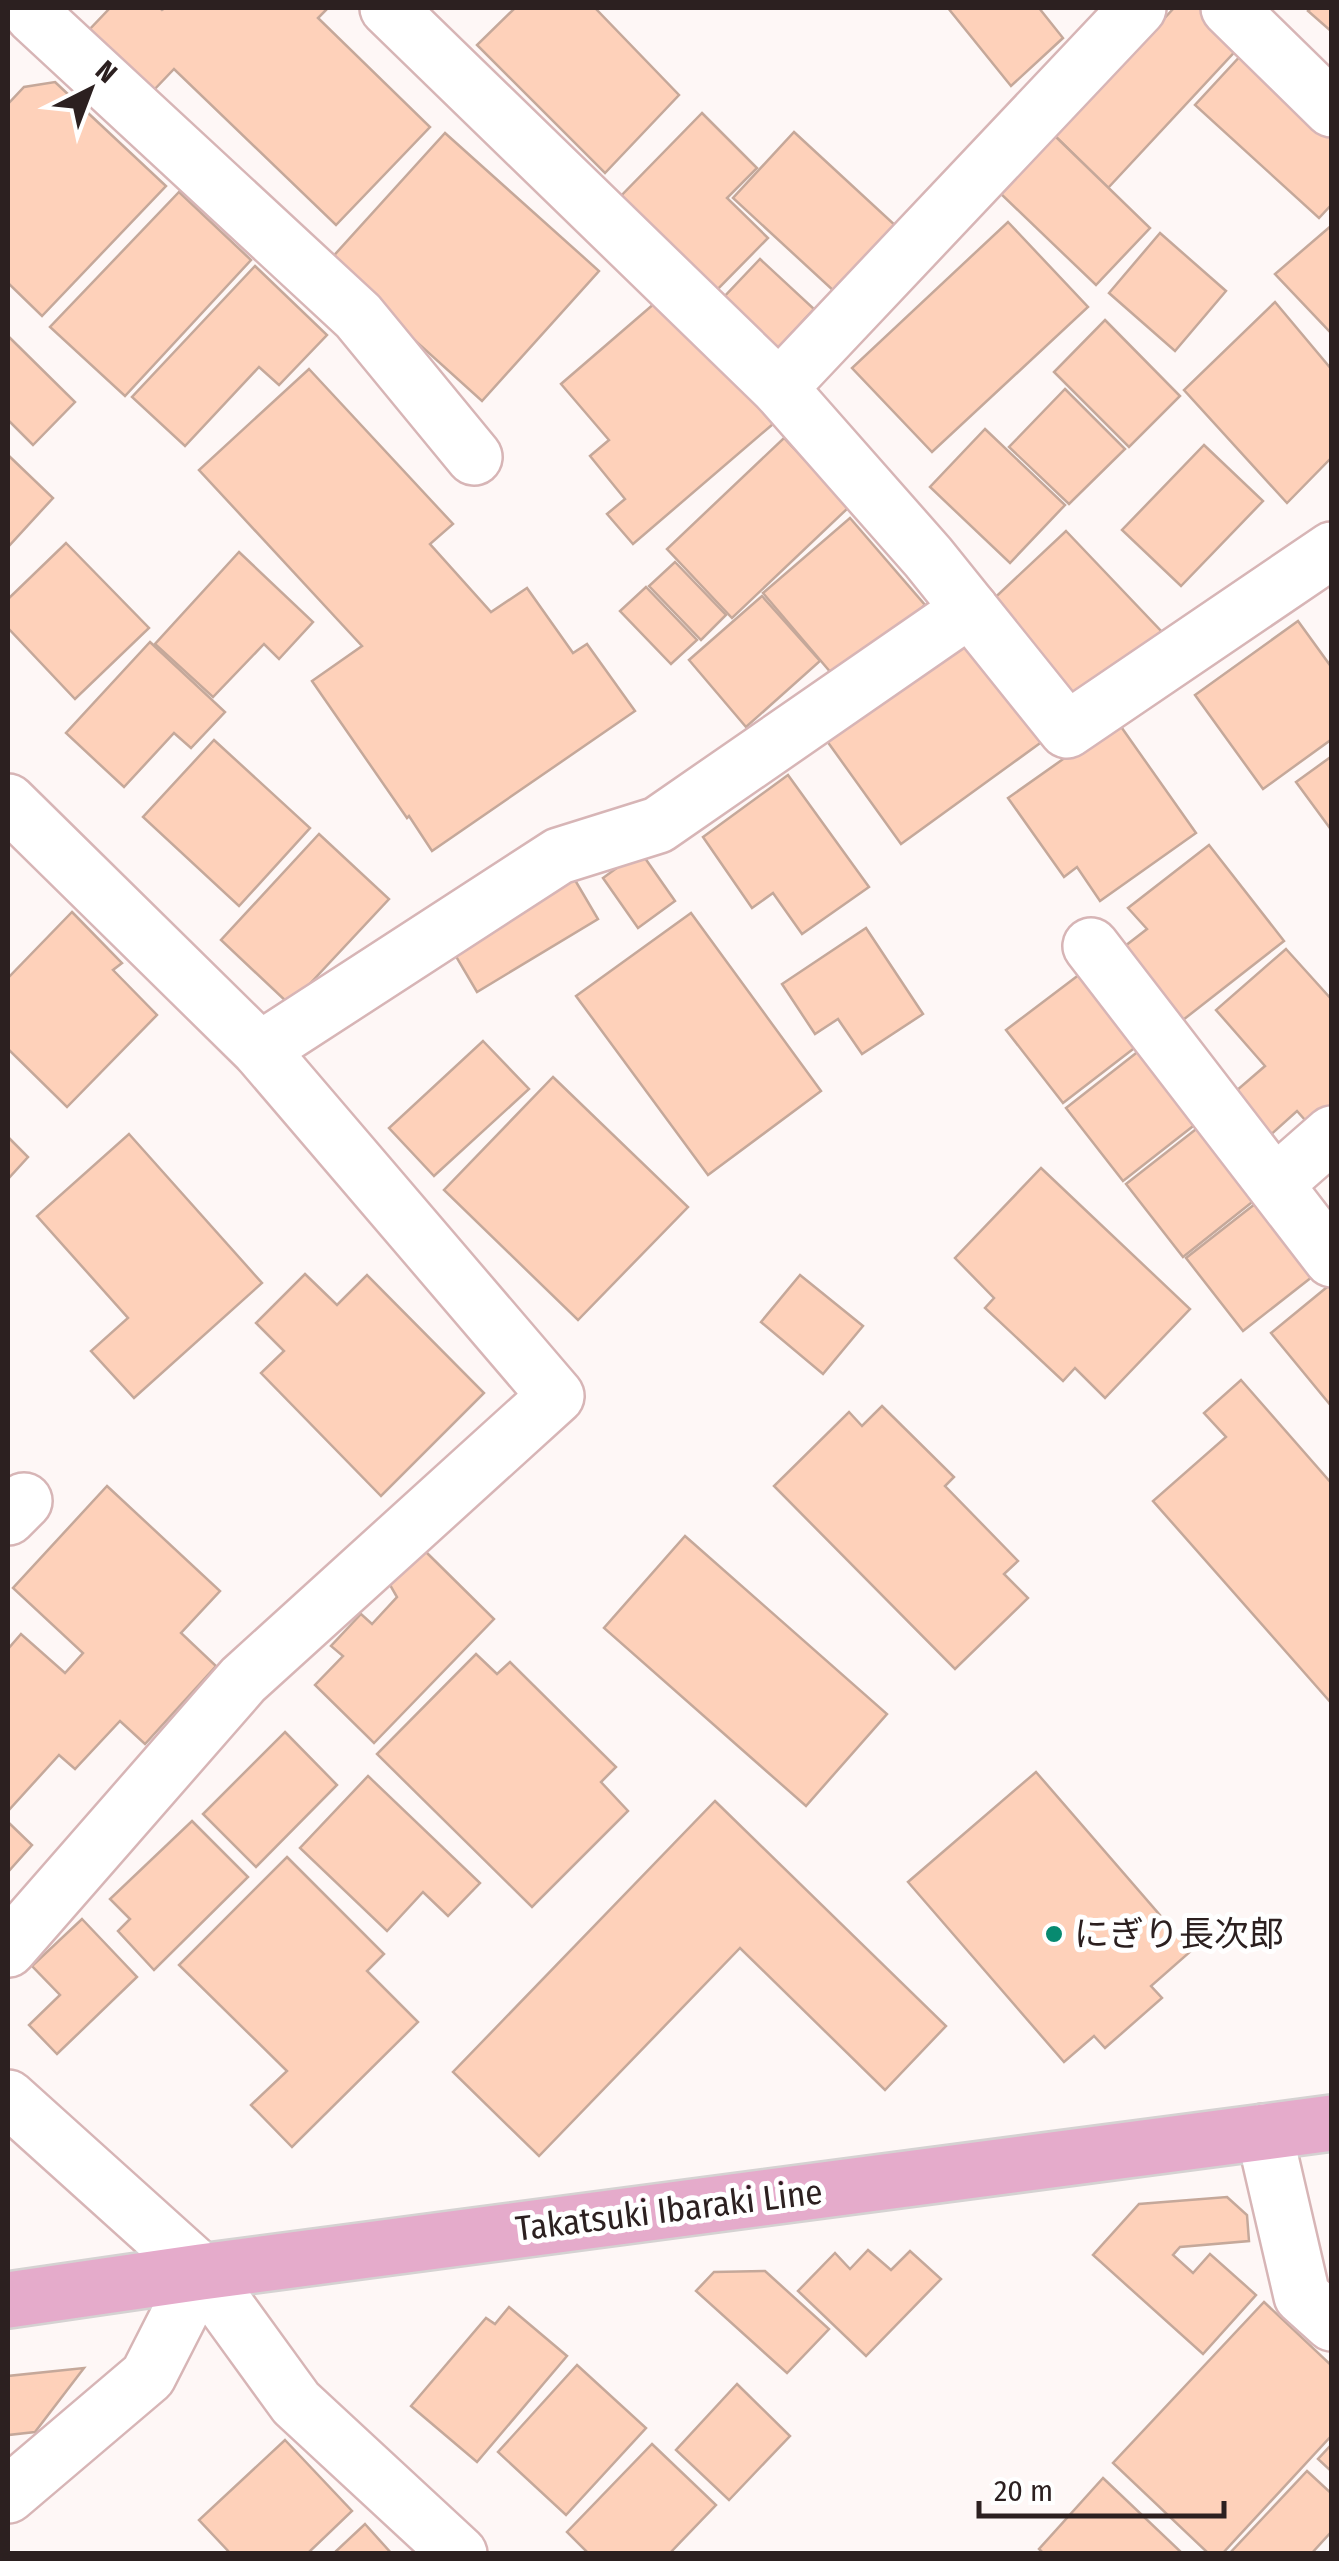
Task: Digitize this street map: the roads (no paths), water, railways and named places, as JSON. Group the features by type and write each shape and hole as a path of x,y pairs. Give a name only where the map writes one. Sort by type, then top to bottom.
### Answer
{"main road":[{"name":"Takatsuki Ibaraki Line","path":"8,2300 1332,2124"}],"street":[{"path":"388,8 779,388 928,557 1067,730 1332,550"},
{"path":"779,388 1138,8"},
{"path":"1229,8 1332,109"},
{"path":"26,22 358,316 474,457"},
{"path":"260,1050 559,856 658,825 970,609"},
{"path":"8,802 260,1050 556,1396 243,1680 8,1949"},
{"path":"1091,946 1332,1259"},
{"path":"1275,1184 1332,1134"},
{"path":"8,2098 201,2272 296,2403 459,2554"},
{"path":"1264,2132 1302,2296 1332,2323"},
{"path":"8,2495 148,2376 201,2272"}],"place":[{"name":"にぎり長次郎","path":"1054,1934"}]}
